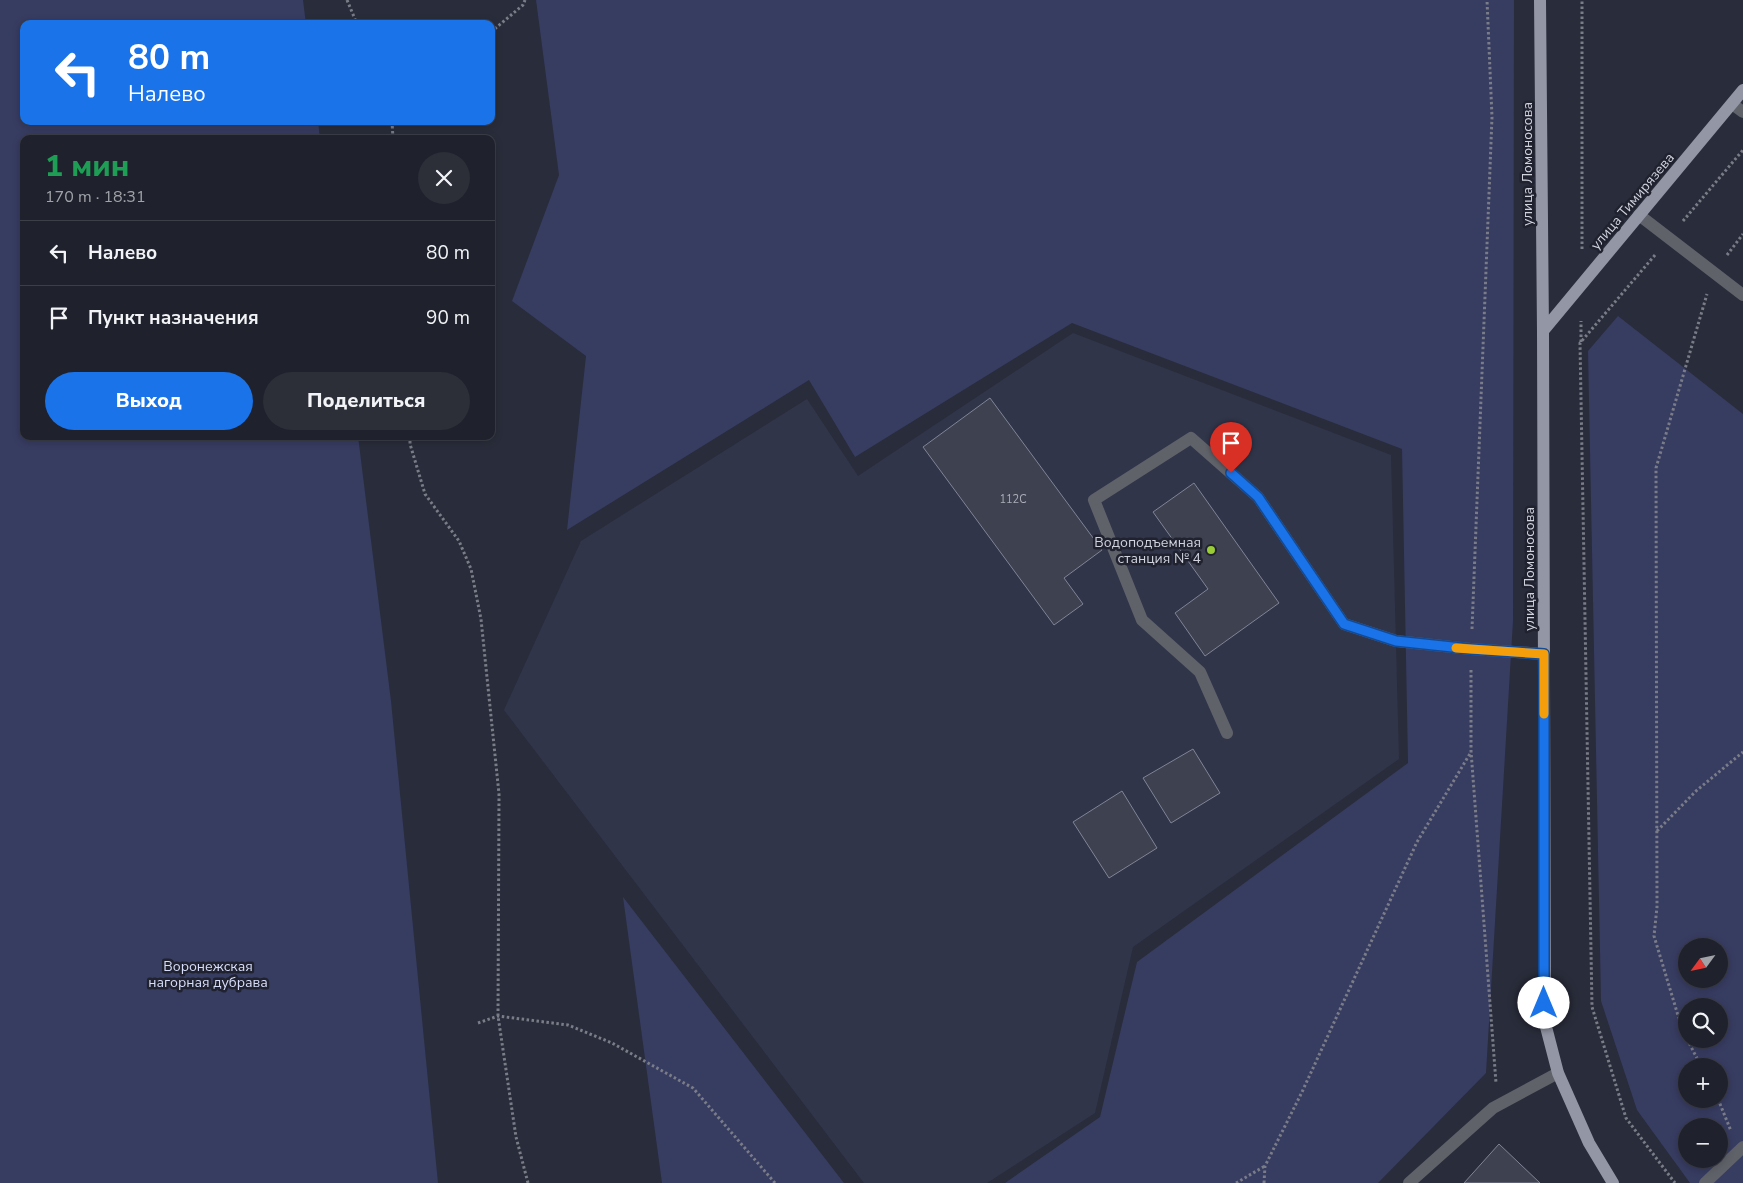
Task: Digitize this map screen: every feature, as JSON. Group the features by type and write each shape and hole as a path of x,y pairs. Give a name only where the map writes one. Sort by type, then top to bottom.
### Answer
{"main road":[{"name":"улица Ломоносова","path":"1540,0 1543,331 1544,1023 1558,1073 1589,1143 1613,1183"},
{"name":"улица Тимирязева","path":"1543,331 1743,90"}],"lane":[{"path":"1732,104 1743,112"},
{"path":"1639,215 1743,295"},
{"path":"1227,733 1200,672 1142,620 1094,500 1191,438 1258,497 1344,624 1396,641 1544,654"},
{"path":"1409,1183 1493,1108 1558,1073"},
{"path":"1705,1183 1743,1147"}],"path":[{"path":"347,0 355,20"},
{"path":"495,29 523,5 525,0"},
{"path":"1487,0 1492,117 1471,649 1471,751 1496,1077 1493,1108"},
{"path":"1582,0 1582,284 1580,344 1592,1006 1626,1118 1675,1183"},
{"path":"1580,344 1743,150"},
{"path":"1678,1015 1654,936 1657,907 1656,468 1713,273 1743,234"},
{"path":"410,440 425,494 459,541 471,569 481,619 499,794 498,1016 516,1137 528,1183"},
{"path":"1264,1183 1265,1166 1302,1092 1417,842 1471,751"},
{"path":"1657,831 1696,791 1743,752"},
{"path":"478,1023 498,1016 568,1025 612,1043 693,1088 775,1183"},
{"path":"1236,1183 1265,1166"}],"shaded area":[{"path":"1073,333 1391,455 1399,759 1133,947 1095,1113 987,1183 864,1183 504,710 581,541 807,399 858,476"}],"green space":[{"name":"Воронежская нагорная дубрава","path":"0,0 303,0 306,20 20,20 20,125 318,125 320,135 20,135 20,440 358,440 391,701 438,1183 0,1183"},
{"path":"536,0 1514,0 1513,621 1486,1073 1378,1183 1005,1183 1100,1117 1137,962 1408,763 1402,449 1072,323 855,457 809,380 567,530 586,356 512,301 559,175"},
{"path":"1618,316 1743,414 1743,1183 1690,1183 1679,1168 1728,1168 1728,1118 1678,1118 1678,1166 1637,1110 1601,1001 1588,351"},
{"path":"623,897 844,1183 662,1183"}],"building":[{"path":"990,398 1102,550 1064,578 1083,604 1054,625 923,447"},
{"name":"Водоподъемная станция № 4","path":"1194,483 1279,603 1205,656 1175,613 1208,589 1153,512"},
{"path":"1193,749 1220,793 1171,823 1143,778"},
{"path":"1122,791 1157,848 1109,878 1073,822"},
{"path":"1499,1144 1540,1183 1464,1183"}],"slow traffic":[{"path":"1456,648 1544,654 1544,714"}],"place":[{"name":"Водоподъемная станция № 4","path":"1211,550"}],"route":[{"path":"1231,473 1258,497 1344,624 1396,641 1544,654 1544,1003"}]}
